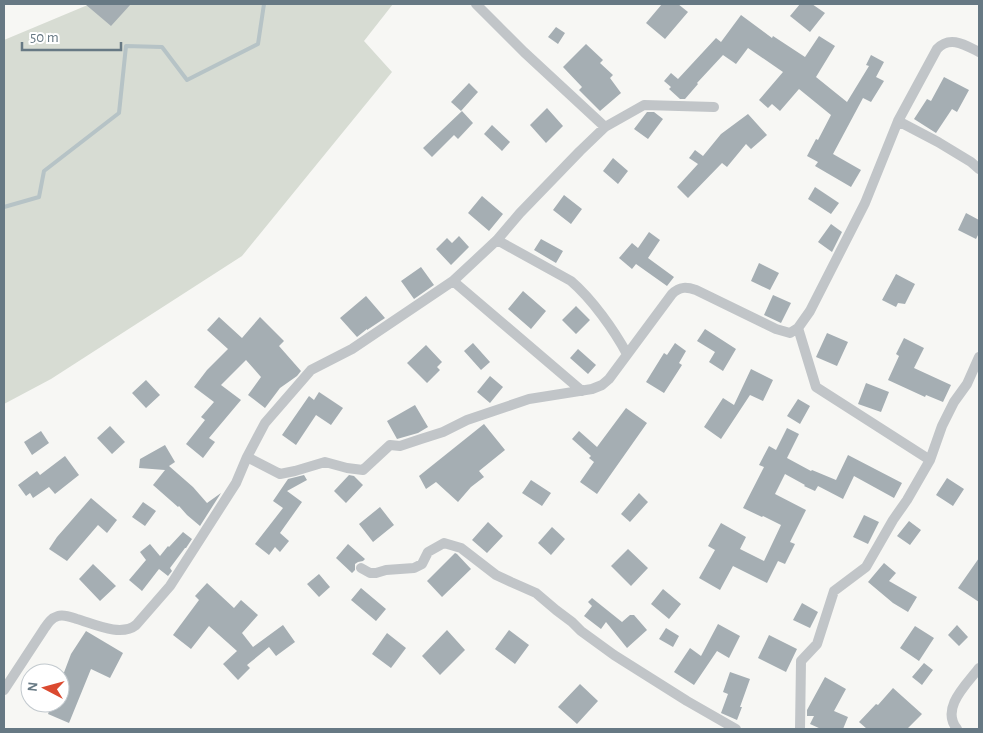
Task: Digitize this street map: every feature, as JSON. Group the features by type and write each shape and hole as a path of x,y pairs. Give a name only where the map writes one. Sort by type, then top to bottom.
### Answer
{"street":[{"path":"476,4 524,52 606,127"},
{"path":"248,457 280,474 325,462 363,470 390,445 400,446 443,432 467,420 529,399 597,387 610,379 672,294 681,288 696,290 776,329 790,333 798,328 810,311 865,203 898,121 934,55 942,44 948,42 955,42 979,52"},
{"path":"4,690 49,621 56,617 66,616 119,630 132,628 136,625 170,586 236,483 265,423 311,370 352,350 453,281 497,240 580,151 606,127 644,106 714,107"},
{"path":"898,121 946,147 979,168"},
{"path":"497,240 572,281 581,289 616,335 627,354"},
{"path":"453,281 582,391"},
{"path":"798,328 816,388 930,460"},
{"path":"800,729 801,661 817,644 834,591 866,567 930,460 942,426 954,402 967,384 979,356"},
{"path":"361,568 370,573 414,568 422,564 428,552 444,544 460,548 496,575 536,592 581,631 614,654 736,729"},
{"path":"957,729 951,716 952,706 956,697 979,668"}],"shaded area":[{"path":"90,4 393,4 364,41 392,72 242,256 51,379 4,404 4,40"}],"building":[{"path":"85,4 131,4 111,26"},
{"path":"662,4 678,4 688,12 665,39 646,23"},
{"path":"800,4 812,4 825,13 810,32 790,16"},
{"path":"741,15 772,38 773,36 805,57 819,36 835,46 816,77 847,102 869,66 866,65 871,55 884,62 876,77 884,81 871,102 863,98 833,154 861,170 851,187 815,166 818,162 807,156 831,115 799,89 780,111 772,104 768,108 759,100 783,72 748,48 736,64 723,55 685,99 680,99 669,89 671,87 664,81 671,73 678,79 716,38 721,42"},
{"path":"556,27 565,33 558,44 548,37"},
{"path":"586,44 603,60 600,63 613,75 610,78 621,93 600,111 579,90 582,87 563,67"},
{"path":"944,77 969,90 957,112 952,109 936,133 914,119 927,99 931,101"},
{"path":"469,83 478,92 461,111 451,102"},
{"path":"547,108 563,126 546,143 530,125"},
{"path":"462,111 473,123 458,139 454,135 432,157 423,148"},
{"path":"647,112 654,112 663,119 648,139 634,129"},
{"path":"748,114 767,135 751,149 746,144 727,167 722,163 688,198 677,187 698,164 689,158 695,150 703,156 721,134"},
{"path":"492,125 510,142 502,151 484,134"},
{"path":"613,158 628,171 618,184 603,171"},
{"path":"815,187 839,203 831,214 808,199"},
{"path":"564,195 582,209 571,224 553,210"},
{"path":"482,196 503,214 489,231 468,213"},
{"path":"966,213 979,220 979,233 976,239 958,230"},
{"path":"831,224 842,232 832,252 818,242"},
{"path":"649,232 660,240 648,258 674,277 667,286 636,264 632,269 619,258 632,243 638,248"},
{"path":"459,236 469,247 451,265 436,249 447,238 452,243"},
{"path":"541,239 563,251 556,263 534,250"},
{"path":"759,263 779,273 770,290 751,281"},
{"path":"421,267 434,285 414,299 401,281"},
{"path":"896,274 915,284 905,304 898,303 896,307 882,300"},
{"path":"523,291 546,311 531,329 508,309"},
{"path":"773,295 791,303 781,323 764,315"},
{"path":"366,296 385,318 357,337 340,318"},
{"path":"576,306 590,320 576,334 562,320"},
{"path":"219,317 242,338 260,317 284,341 279,346 301,371 280,388 265,408 248,395 261,377 246,360 221,385 241,400 209,438 215,442 203,458 186,444 205,420 201,417 214,402 194,387 207,370 228,349 207,330"},
{"path":"705,329 736,349 723,371 709,362 715,352 697,341"},
{"path":"827,333 848,342 837,366 816,357"},
{"path":"904,338 924,348 914,368 951,385 943,402 926,395 925,397 888,380 899,356 896,354"},
{"path":"473,343 490,362 481,370 464,351"},
{"path":"675,343 686,351 679,363 682,365 664,393 646,382 664,353 667,355"},
{"path":"426,345 442,362 437,367 440,370 427,383 407,363"},
{"path":"578,349 596,365 588,374 570,358"},
{"path":"751,369 773,380 763,401 750,395 721,439 704,427 723,398 734,405"},
{"path":"490,376 503,387 490,403 477,392"},
{"path":"146,380 160,395 146,408 132,393"},
{"path":"866,383 889,392 881,412 858,404"},
{"path":"319,392 343,408 331,425 316,415 296,445 282,435 309,396 314,400"},
{"path":"798,399 810,406 800,424 787,416"},
{"path":"415,405 428,427 418,433 397,439 387,421"},
{"path":"626,408 647,423 597,494 580,482 594,462 589,458 591,456 572,439 579,431 597,447"},
{"path":"484,424 505,450 479,471 484,477 471,487 458,502 436,482 426,489 419,476"},
{"path":"110,426 125,442 112,454 97,438"},
{"path":"787,428 799,434 787,458 811,471 836,480 848,455 902,483 894,498 854,476 843,499 818,486 815,491 785,474 775,494 806,510 790,542 795,544 785,564 778,561 767,583 733,566 720,590 699,578 715,550 708,546 721,523 746,537 740,549 764,561 781,525 743,508 764,467 759,465 769,446 776,450"},
{"path":"41,431 49,443 32,455 24,442"},
{"path":"165,445 175,462 169,466 193,487 207,503 221,493 200,526 153,485 165,470 139,468 140,459"},
{"path":"65,456 79,475 55,494 49,487 33,498 30,493 26,496 18,485 37,471 40,475"},
{"path":"304,475 307,480 287,491 302,502 280,533 289,541 280,552 275,547 269,555 255,544 283,508 273,501 288,479"},
{"path":"349,475 354,476 363,485 346,503 334,491"},
{"path":"947,478 964,489 953,506 936,495"},
{"path":"531,480 551,493 542,506 522,493"},
{"path":"639,493 648,502 630,522 621,514"},
{"path":"91,498 117,520 107,533 98,525 67,561 49,549"},
{"path":"143,502 156,511 145,526 132,517"},
{"path":"380,507 394,525 373,542 359,524"},
{"path":"864,515 879,522 868,544 853,537"},
{"path":"909,521 921,530 910,545 897,536"},
{"path":"488,522 503,536 487,553 472,540"},
{"path":"552,527 565,539 551,555 538,543"},
{"path":"183,532 192,539 170,568 172,571 168,576 159,569 142,591 129,580 146,560 140,552 150,544 160,556"},
{"path":"348,544 365,559 355,564 355,570 352,573 336,558"},
{"path":"628,549 648,568 631,586 611,566"},
{"path":"455,553 471,569 442,597 427,581"},
{"path":"979,558 979,602 958,588"},
{"path":"884,563 896,573 889,581 917,597 908,612 893,603 868,582"},
{"path":"93,564 116,586 100,601 79,579"},
{"path":"319,574 330,587 319,597 307,584"},
{"path":"207,583 234,608 241,600 258,615 242,633 253,647 283,625 295,642 276,656 269,647 247,665 250,668 238,680 223,664 237,651 209,626 191,649 173,635 199,600 195,596"},
{"path":"361,588 386,609 376,621 351,600"},
{"path":"663,589 681,604 669,619 651,604"},
{"path":"592,598 622,622 630,615 634,615 647,630 627,648 606,622 601,629 584,616 592,606 588,602"},
{"path":"802,603 818,612 810,628 793,620"},
{"path":"718,624 740,636 729,658 717,651 694,685 674,672 690,648 701,656"},
{"path":"957,625 968,637 959,646 948,635"},
{"path":"915,626 934,638 919,661 900,648"},
{"path":"666,628 679,636 673,647 659,639"},
{"path":"447,630 465,650 440,675 422,656"},
{"path":"509,630 529,645 515,664 495,649"},
{"path":"86,631 123,653 110,678 91,669 69,723 48,714 70,713 70,663 68,663 71,654"},
{"path":"387,633 406,648 391,668 372,654"},
{"path":"769,635 797,649 786,672 758,658"},
{"path":"924,663 933,670 922,685 912,677"},
{"path":"730,672 750,679 737,720 721,713 728,694 723,692"},
{"path":"825,677 846,689 834,711 848,717 843,729 821,729 810,724 814,716 807,716 807,710"},
{"path":"580,684 598,701 577,724 558,707"},
{"path":"893,688 922,714 907,729 867,729 859,722"}],"waterway":[{"path":"4,207 39,197 44,171 119,113 126,46 162,47 187,80 258,44 264,4"}]}
